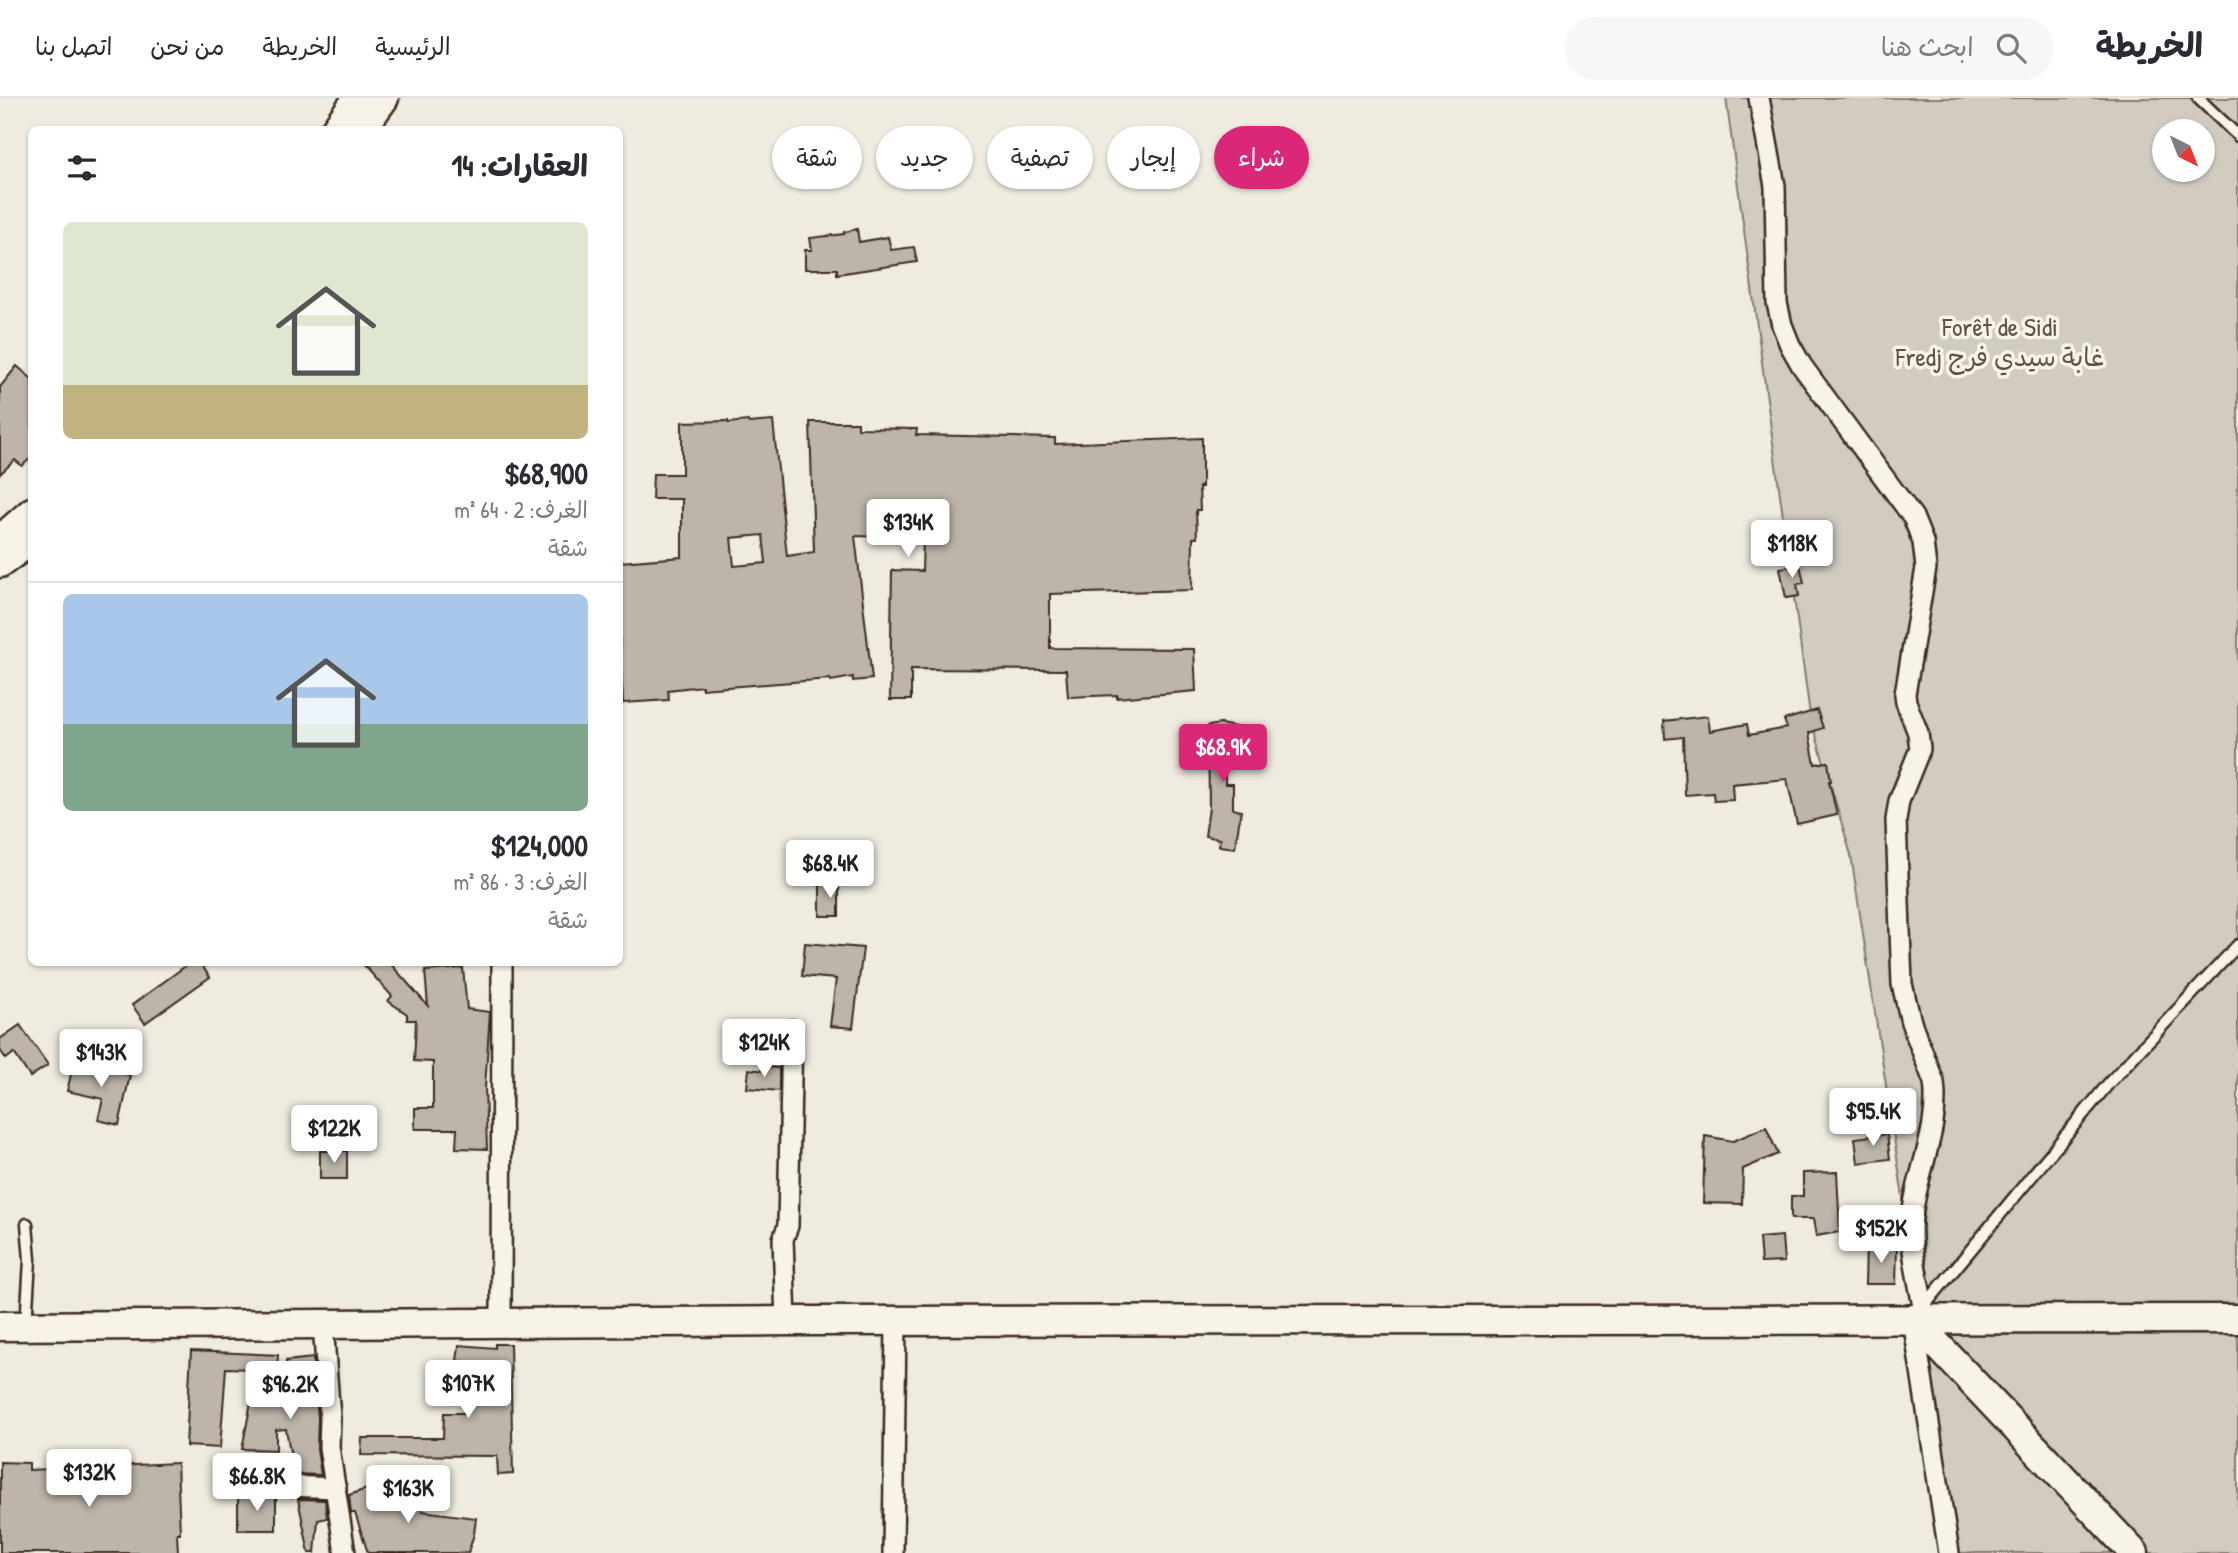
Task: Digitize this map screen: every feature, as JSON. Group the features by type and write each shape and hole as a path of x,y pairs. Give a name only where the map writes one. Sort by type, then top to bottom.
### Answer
{"main road":[{"path":"338,126 358,98"},
{"path":"364,126 384,98"},
{"path":"0,540 28,516"},
{"path":"0,563 28,543"},
{"path":"13,1326 1918,1313 2238,1319"},
{"path":"1918,1313 2134,1553"}],"street":[{"path":"1759,98 1775,186 1776,283 1782,325 1802,366 1913,517 1923,542 1926,568 1905,694 1918,733 1920,749 1899,801 1896,830 1904,997 1936,1094 1934,1123 1912,1221 1912,1234 1918,1313 1949,1553"},
{"path":"501,1322 502,966"},
{"path":"786,1321 783,1239 788,1226 792,1030"},
{"path":"893,1553 896,1321"},
{"path":"324,1324 330,1418 329,1447 345,1553"},
{"path":"240,1483 336,1488"}],"lane":[{"path":"2198,98 2238,136"},
{"path":"1918,1313 2109,1083 2238,945"},
{"path":"13,1326 30,1260 27,1224"}],"green space":[{"name":"Forêt de Sidi Fredj غابة سيدي فرج","path":"1726,98 2238,98 2238,1553 1957,1553 1851,855 1810,715"}],"building":[{"path":"857,229 859,242 888,237 891,250 914,247 917,262 837,274 837,269 805,269 805,250 812,250 810,238 844,234"},
{"path":"17,366 28,376 28,461 22,466 15,460 0,474 0,387"},
{"path":"773,421 787,556 814,552 810,422 858,422 858,428 917,429 916,435 1055,438 1055,444 1202,438 1202,487 1199,487 1200,510 1196,510 1197,538 1193,538 1192,590 1050,594 1050,648 1194,649 1196,691 1117,698 1117,695 1068,697 1066,670 911,669 911,700 890,700 892,570 922,571 923,538 855,536 872,679 853,681 853,677 831,681 702,689 702,686 668,690 669,700 623,703 623,562 682,557 682,499 652,499 653,474 682,474 682,422","holes":["763,535 766,563 734,566 731,538"]},
{"path":"1800,565 1804,583 1797,584 1799,596 1786,598 1780,568"},
{"path":"1817,710 1823,728 1809,733 1815,764 1828,762 1829,781 1837,815 1797,824 1787,779 1732,784 1733,800 1714,801 1713,793 1685,795 1683,737 1665,739 1664,721 1708,716 1710,731 1747,724 1749,735 1787,728 1784,720"},
{"path":"1220,724 1247,729 1242,753 1225,750 1225,784 1233,784 1233,809 1241,811 1235,848 1219,846 1220,839 1205,836 1209,808 1208,726"},
{"path":"820,884 839,884 839,916 820,916"},
{"path":"805,943 863,948 853,1028 830,1026 836,979 802,976"},
{"path":"186,966 202,966 210,977 145,1023 132,1005"},
{"path":"365,966 393,966 428,1006 425,971 463,968 467,1009 490,1012 485,1088 487,1149 456,1148 457,1129 415,1129 415,1108 433,1108 433,1062 414,1061 416,1020 407,1020 407,1014 388,1001 392,996"},
{"path":"20,1025 48,1065 30,1077 14,1053 6,1059 0,1050 0,1039"},
{"path":"74,1063 130,1075 119,1125 98,1120 103,1099 67,1091"},
{"path":"767,1067 779,1068 779,1091 747,1088 749,1069 767,1071"},
{"path":"1766,1127 1778,1154 1743,1169 1742,1204 1703,1203 1705,1136 1733,1141"},
{"path":"1887,1134 1890,1159 1858,1163 1855,1138"},
{"path":"320,1151 347,1151 347,1179 320,1179"},
{"path":"1837,1172 1840,1232 1816,1236 1813,1219 1791,1219 1791,1196 1803,1196 1803,1173"},
{"path":"1782,1236 1784,1262 1761,1263 1759,1238"},
{"path":"1866,1246 1897,1246 1896,1284 1865,1284"},
{"path":"495,1344 510,1344 513,1474 498,1475 497,1456 361,1455 362,1438 443,1438 444,1413 464,1413 465,1392 496,1392 495,1365 457,1361 459,1345 495,1348"},
{"path":"191,1351 278,1355 277,1370 226,1368 220,1448 186,1446"},
{"path":"313,1358 318,1418 317,1449 321,1475 294,1474 286,1429 276,1430 276,1450 242,1449 251,1402 292,1409 286,1361"},
{"path":"0,1462 29,1463 29,1470 177,1463 180,1533 177,1533 178,1553 0,1553"},
{"path":"372,1487 398,1489 398,1493 425,1500 422,1511 476,1518 468,1553 368,1553 355,1513 351,1513 349,1495"},
{"path":"238,1496 276,1498 276,1530 238,1530"},
{"path":"298,1499 325,1500 327,1518 318,1520 315,1553 309,1553"}]}
